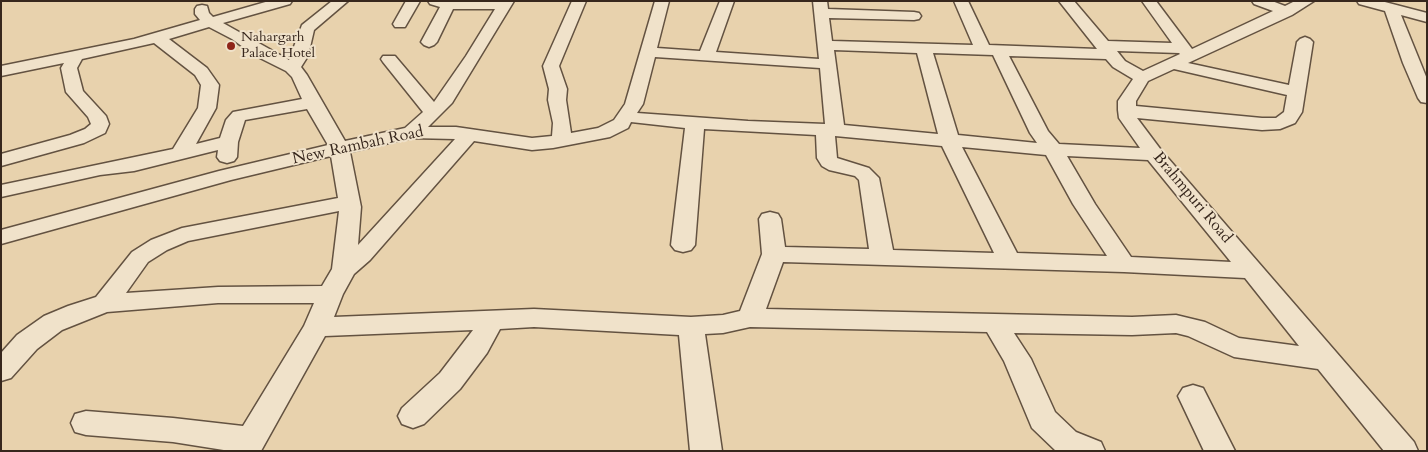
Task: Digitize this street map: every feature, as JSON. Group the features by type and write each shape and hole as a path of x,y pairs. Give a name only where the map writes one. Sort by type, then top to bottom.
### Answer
{"street":[{"path":"292,68 300,56 307,28 341,1"},
{"path":"400,24 413,1"},
{"path":"562,140 562,123 557,100 558,88 551,66 579,1"},
{"name":"New Rambah Road","path":"1,237 226,175 411,132 432,131 532,144 602,133 621,124 634,104 662,1"},
{"path":"706,56 727,1"},
{"path":"961,1 1039,133 1053,150 1084,204 1124,264"},
{"path":"1066,1 1106,50 1127,70 1142,78"},
{"path":"1149,1 1182,56"},
{"path":"1259,1 1288,12"},
{"path":"1305,42 1293,112 1288,119 1280,123 1262,124 1127,110 1126,101 1142,78 1182,56 1288,12 1307,1"},
{"path":"1364,1 1427,18"},
{"path":"428,42 441,3 506,3"},
{"path":"411,132 443,102 506,3"},
{"path":"882,257 869,178 862,172 836,166 829,162 827,158 830,130 827,64 821,7 914,16"},
{"path":"1391,8 1410,63 1427,98"},
{"path":"1,71 75,57 157,37 206,16 259,9 289,11 315,21"},
{"path":"206,16 260,52 292,68 299,76 340,149 349,202 344,269"},
{"path":"157,37 201,72 210,85 207,108 181,153"},
{"path":"825,45 1106,50 1182,56 1296,92"},
{"path":"924,48 950,142 1009,260"},
{"path":"649,52 827,64"},
{"path":"1,160 77,139 92,134 98,129 100,124 97,116 75,92 69,68 75,57"},
{"path":"389,59 433,113"},
{"path":"1,67 21,67"},
{"path":"226,175 228,142 238,116 313,102"},
{"path":"207,108 230,113 235,120"},
{"name":"Brahmpuri Road","path":"1127,110 1128,118 1154,154 1403,451"},
{"path":"626,116 642,120 830,130 1053,150 1154,154"},
{"path":"683,245 695,123"},
{"path":"86,423 173,430 248,446 317,327 330,294 344,269 362,255 469,135"},
{"path":"1,191 100,169 134,165 228,142"},
{"path":"105,303 140,258 159,245 174,238 349,202"},
{"path":"750,318 774,254 770,219"},
{"path":"774,254 1009,260 1253,270"},
{"path":"1,371 27,342 53,322 105,303 218,295 330,294"},
{"path":"317,327 534,318 692,326 723,324 750,318 1132,326 1176,324 1196,329 1234,347 1326,360"},
{"path":"413,416 450,381 477,346 491,320"},
{"path":"995,324 1017,359 1043,420 1065,441 1090,451"},
{"path":"692,326 706,451"},
{"path":"1193,396 1220,451"}],"place":[{"name":"Nahargarh Palace Hotel","path":"231,46"}]}
